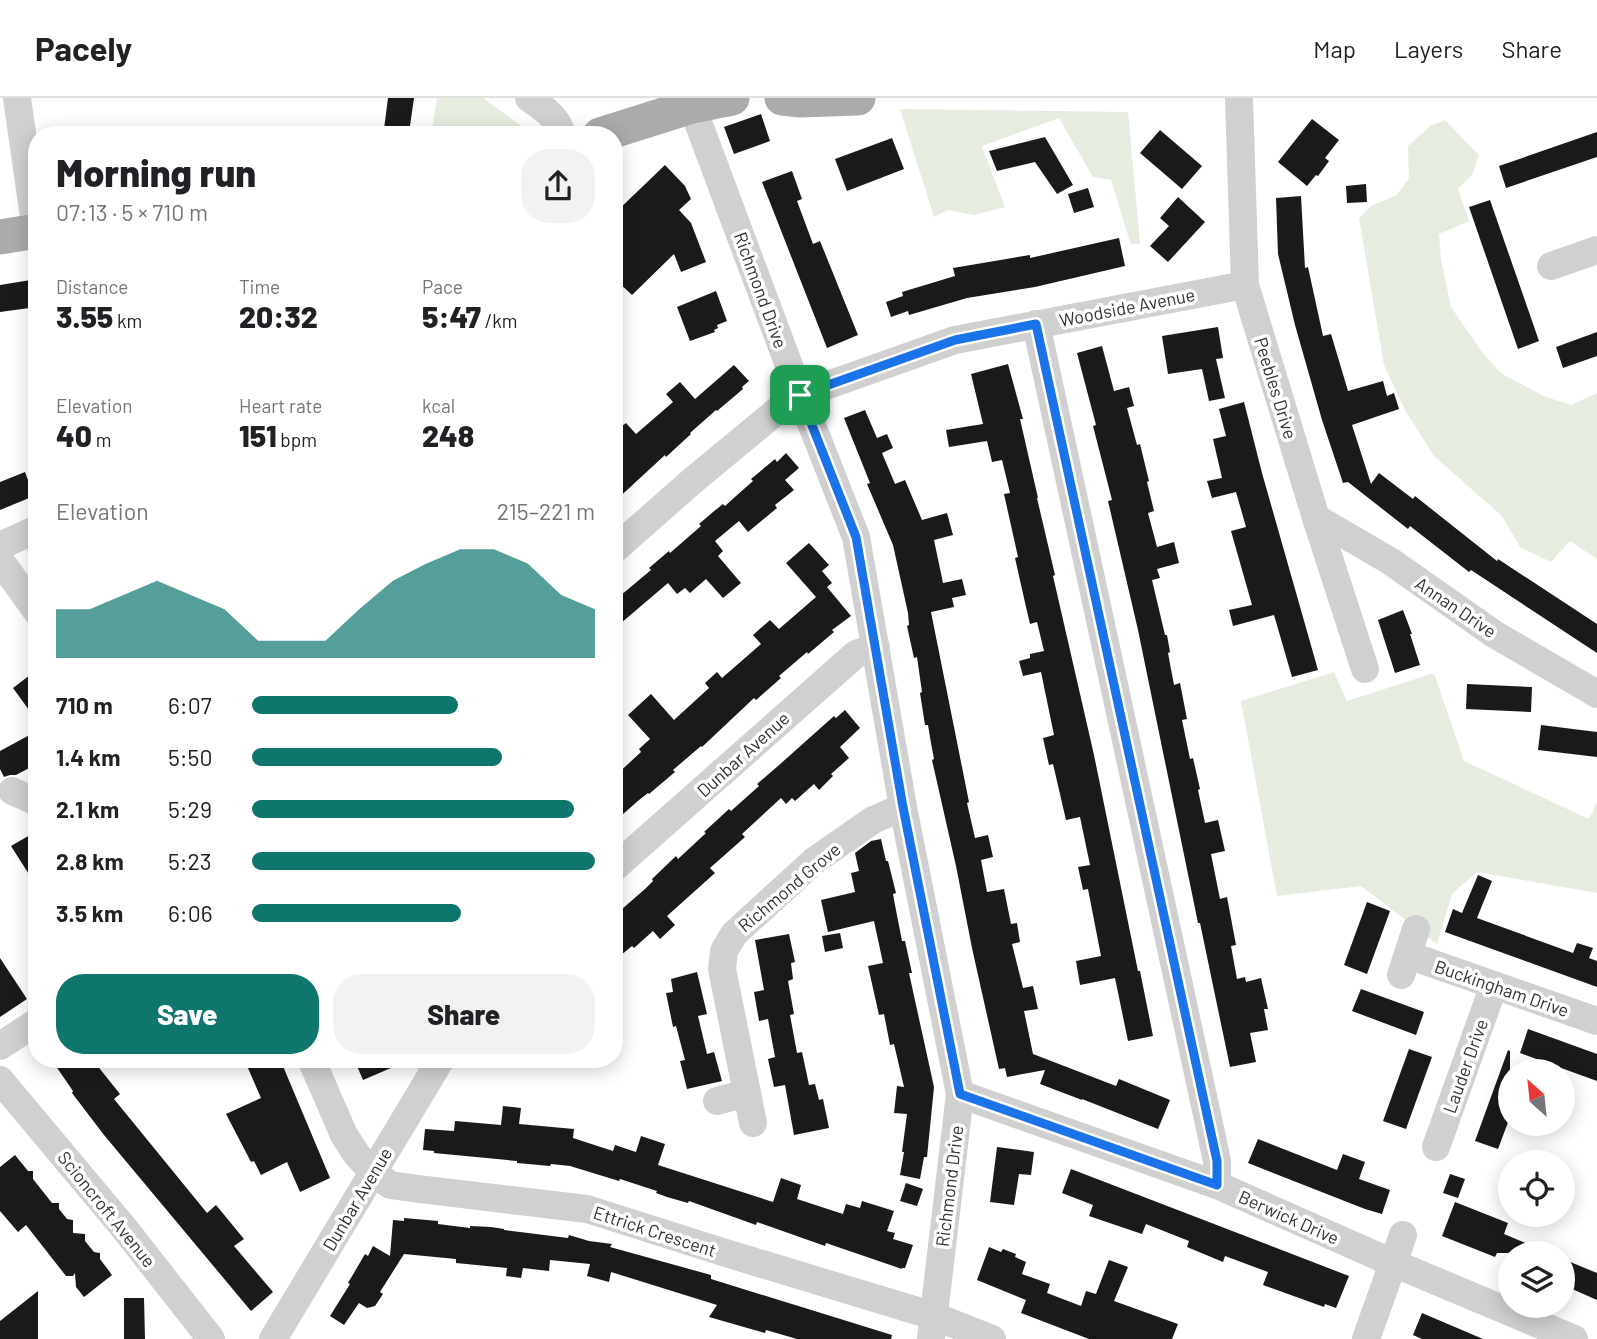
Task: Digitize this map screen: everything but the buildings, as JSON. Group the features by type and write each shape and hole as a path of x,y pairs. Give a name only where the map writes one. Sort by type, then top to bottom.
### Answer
{"main road":[{"path":"623,128 692,106 732,98"},
{"path":"782,98 858,98"},
{"path":"0,237 28,232"}],"street":[{"path":"17,98 28,171"},
{"path":"529,98 554,118 559,126"},
{"name":"Peebles Drive","path":"1239,98 1245,285 1365,669"},
{"name":"Richmond Drive","path":"692,106 856,537 903,807 960,1094 933,1328"},
{"path":"1550,266 1597,250"},
{"name":"Woodside Avenue","path":"623,542 691,482 784,405 800,395 955,340 1245,285"},
{"path":"1036,324 1217,1161 1217,1185"},
{"name":"Annan Drive","path":"1316,518 1390,561 1494,634 1597,694"},
{"path":"0,546 28,533"},
{"path":"0,559 28,598"},
{"name":"Dunbar Avenue","path":"623,860 856,654 876,647"},
{"name":"Richmond Grove","path":"753,1123 722,970 724,951 734,934 814,861 873,820 903,807"},
{"name":"Buckingham Drive","path":"1408,953 1597,1021"},
{"name":"Lauder Drive","path":"1436,1147 1494,985"},
{"path":"0,1046 28,1028"},
{"path":"315,1068 344,1135 357,1155 373,1172"},
{"name":"Dunbar Avenue","path":"273,1339 436,1068"},
{"name":"Scioncroft Avenue","path":"0,1080 124,1228 211,1339"},
{"path":"716,1101 747,1093"},
{"name":"Berwick Drive","path":"960,1094 1217,1185 1574,1339"},
{"name":"Ettrick Crescent","path":"373,1172 390,1185 587,1209 742,1258 933,1328 992,1339"},
{"path":"1366,1339 1404,1235"}],"shaded area":[{"path":"437,98 483,98 521,126 432,126"},
{"path":"900,109 1128,112 1140,243 1131,245 1111,180 1093,177 1059,118 982,146 1005,207 974,215 948,210 934,217"},
{"path":"1445,120 1479,155 1472,175 1458,189 1469,221 1439,234 1451,307 1482,352 1502,374 1546,397 1571,405 1597,393 1597,559 1570,541 1551,562 1520,547 1502,516 1434,456 1405,410 1384,365 1359,218 1371,206 1397,195 1409,178 1408,146 1430,126"},
{"path":"1334,672 1347,701 1434,673 1464,761 1589,819 1597,802 1597,893 1477,872 1452,894 1437,944 1361,886 1277,896 1241,701"}],"route":[{"path":"1036,324 1217,1161 1217,1185 960,1094 903,807 856,537 800,395 955,340 1036,324"}]}
